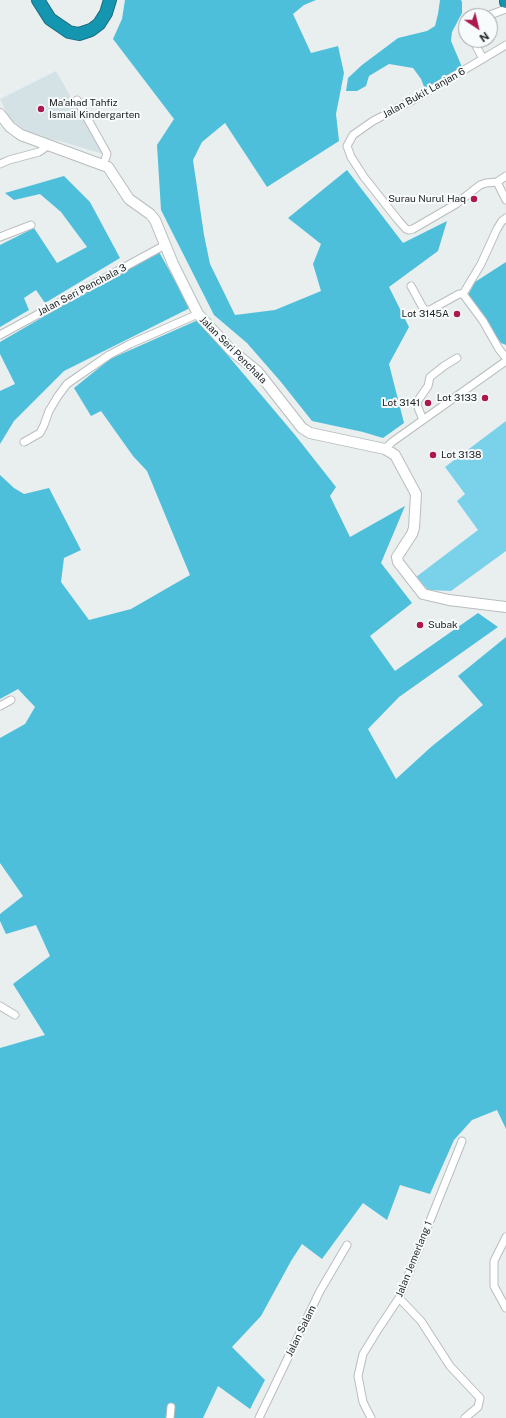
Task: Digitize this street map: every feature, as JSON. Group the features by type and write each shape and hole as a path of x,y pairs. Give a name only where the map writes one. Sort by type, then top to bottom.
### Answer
{"highway":[{"path":"38,0 50,19 70,32 79,34 91,30 99,24 106,14 110,0"}],"street":[{"name":"Jalan Bukit Lanjan 6","path":"498,182 480,185 456,204 413,229 406,229 364,177 351,157 347,146 353,135 373,121 417,98 506,45"},
{"path":"478,48 484,59"},
{"path":"77,100 105,150 106,154 103,165"},
{"name":"Jalan Seri Penchala","path":"1,117 10,127 21,135 108,167 129,199 150,214 155,220 165,245 198,314 232,350 258,372 302,428 310,433 385,449"},
{"path":"0,164 39,152 49,145"},
{"path":"506,176 498,182 506,200"},
{"path":"411,286 425,310 430,310 459,294 463,294 481,264 496,229 506,218"},
{"path":"0,237 31,225"},
{"name":"Jalan Seri Penchala 3","path":"0,335 165,245"},
{"path":"463,294 483,321 506,359 392,442 385,449 397,458 416,494 414,528 412,534 397,556 398,562 423,594 506,607"},
{"path":"24,442 40,433 49,412 67,384 109,355 198,314"},
{"path":"423,420 416,405 428,386 430,377 457,358"},
{"path":"0,706 11,700"},
{"path":"0,1006 15,1016"},
{"name":"Jalan Jemerlang 1","path":"371,1418 363,1402 358,1376 363,1354 378,1328 399,1298 462,1141"},
{"path":"506,1237 494,1261 494,1286 506,1308"},
{"name":"Jalan Salam","path":"259,1418 320,1291 347,1245"},
{"path":"399,1298 421,1321 450,1366 480,1398 478,1407 465,1418"},
{"path":"170,1418 171,1406"}],"shaded area":[{"path":"125,0 316,0 304,5 293,14 311,53 338,46 344,73 336,114 339,141 267,187 225,123 202,142 193,160 204,235 210,264 235,315 275,310 321,291 313,264 321,244 288,218 347,170 403,243 447,221 438,251 389,287 409,327 389,364 404,423 383,438 312,421 247,343 214,315 161,210 157,145 174,119 113,39 122,19"},
{"path":"440,0 461,0 462,8 458,8 458,21 452,32 451,41 462,67 425,89 421,79 413,68 389,64 369,76 366,86 357,91 346,91 348,78 362,65 398,38 427,31 435,26"},
{"name":"Ma’ahad Tahfiz Ismail Kindergarten","path":"56,71 103,154 60,141 39,138 24,132 9,117 0,99"},
{"path":"64,176 90,202 120,258 45,303 36,290 24,298 29,310 0,327 0,245 34,228 57,263 87,247 61,212 40,194 14,200 5,193"},
{"path":"158,250 190,308 64,371 14,421 0,444 0,391 15,384 0,354 0,342"},
{"path":"506,262 506,345 501,343 468,295 475,282"},
{"path":"198,320 295,435 336,487 330,496 350,537 405,506 381,563 412,603 370,636 395,671 478,613 498,627 399,697 368,729 396,779 431,747 483,705 458,676 506,637 506,1129 497,1110 472,1120 454,1140 430,1194 400,1185 387,1220 363,1203 322,1259 302,1244 261,1316 232,1347 265,1380 250,1409 218,1386 203,1418 0,1418 0,1048 45,1035 13,984 50,956 36,925 6,934 0,921 0,914 23,896 0,863 0,738 25,724 35,707 18,689 0,699 0,475 14,488 24,494 49,488 81,550 64,558 61,582 89,620 131,609 190,575 147,471 133,456 101,411 91,416 74,388 110,359"},
{"path":"506,421 506,551 451,591 428,590 416,577 478,530 457,501 465,494 445,467"}],"place":[{"name":"Ma’ahad Tahfiz Ismail Kindergarten","path":"41,109"},
{"name":"Surau Nurul Haq","path":"474,199"},
{"name":"Lot 3145A","path":"457,314"},
{"name":"Lot 3133","path":"485,398"},
{"name":"Lot 3141","path":"428,403"},
{"name":"Lot 3138","path":"433,455"},
{"name":"Subak","path":"420,625"}]}
